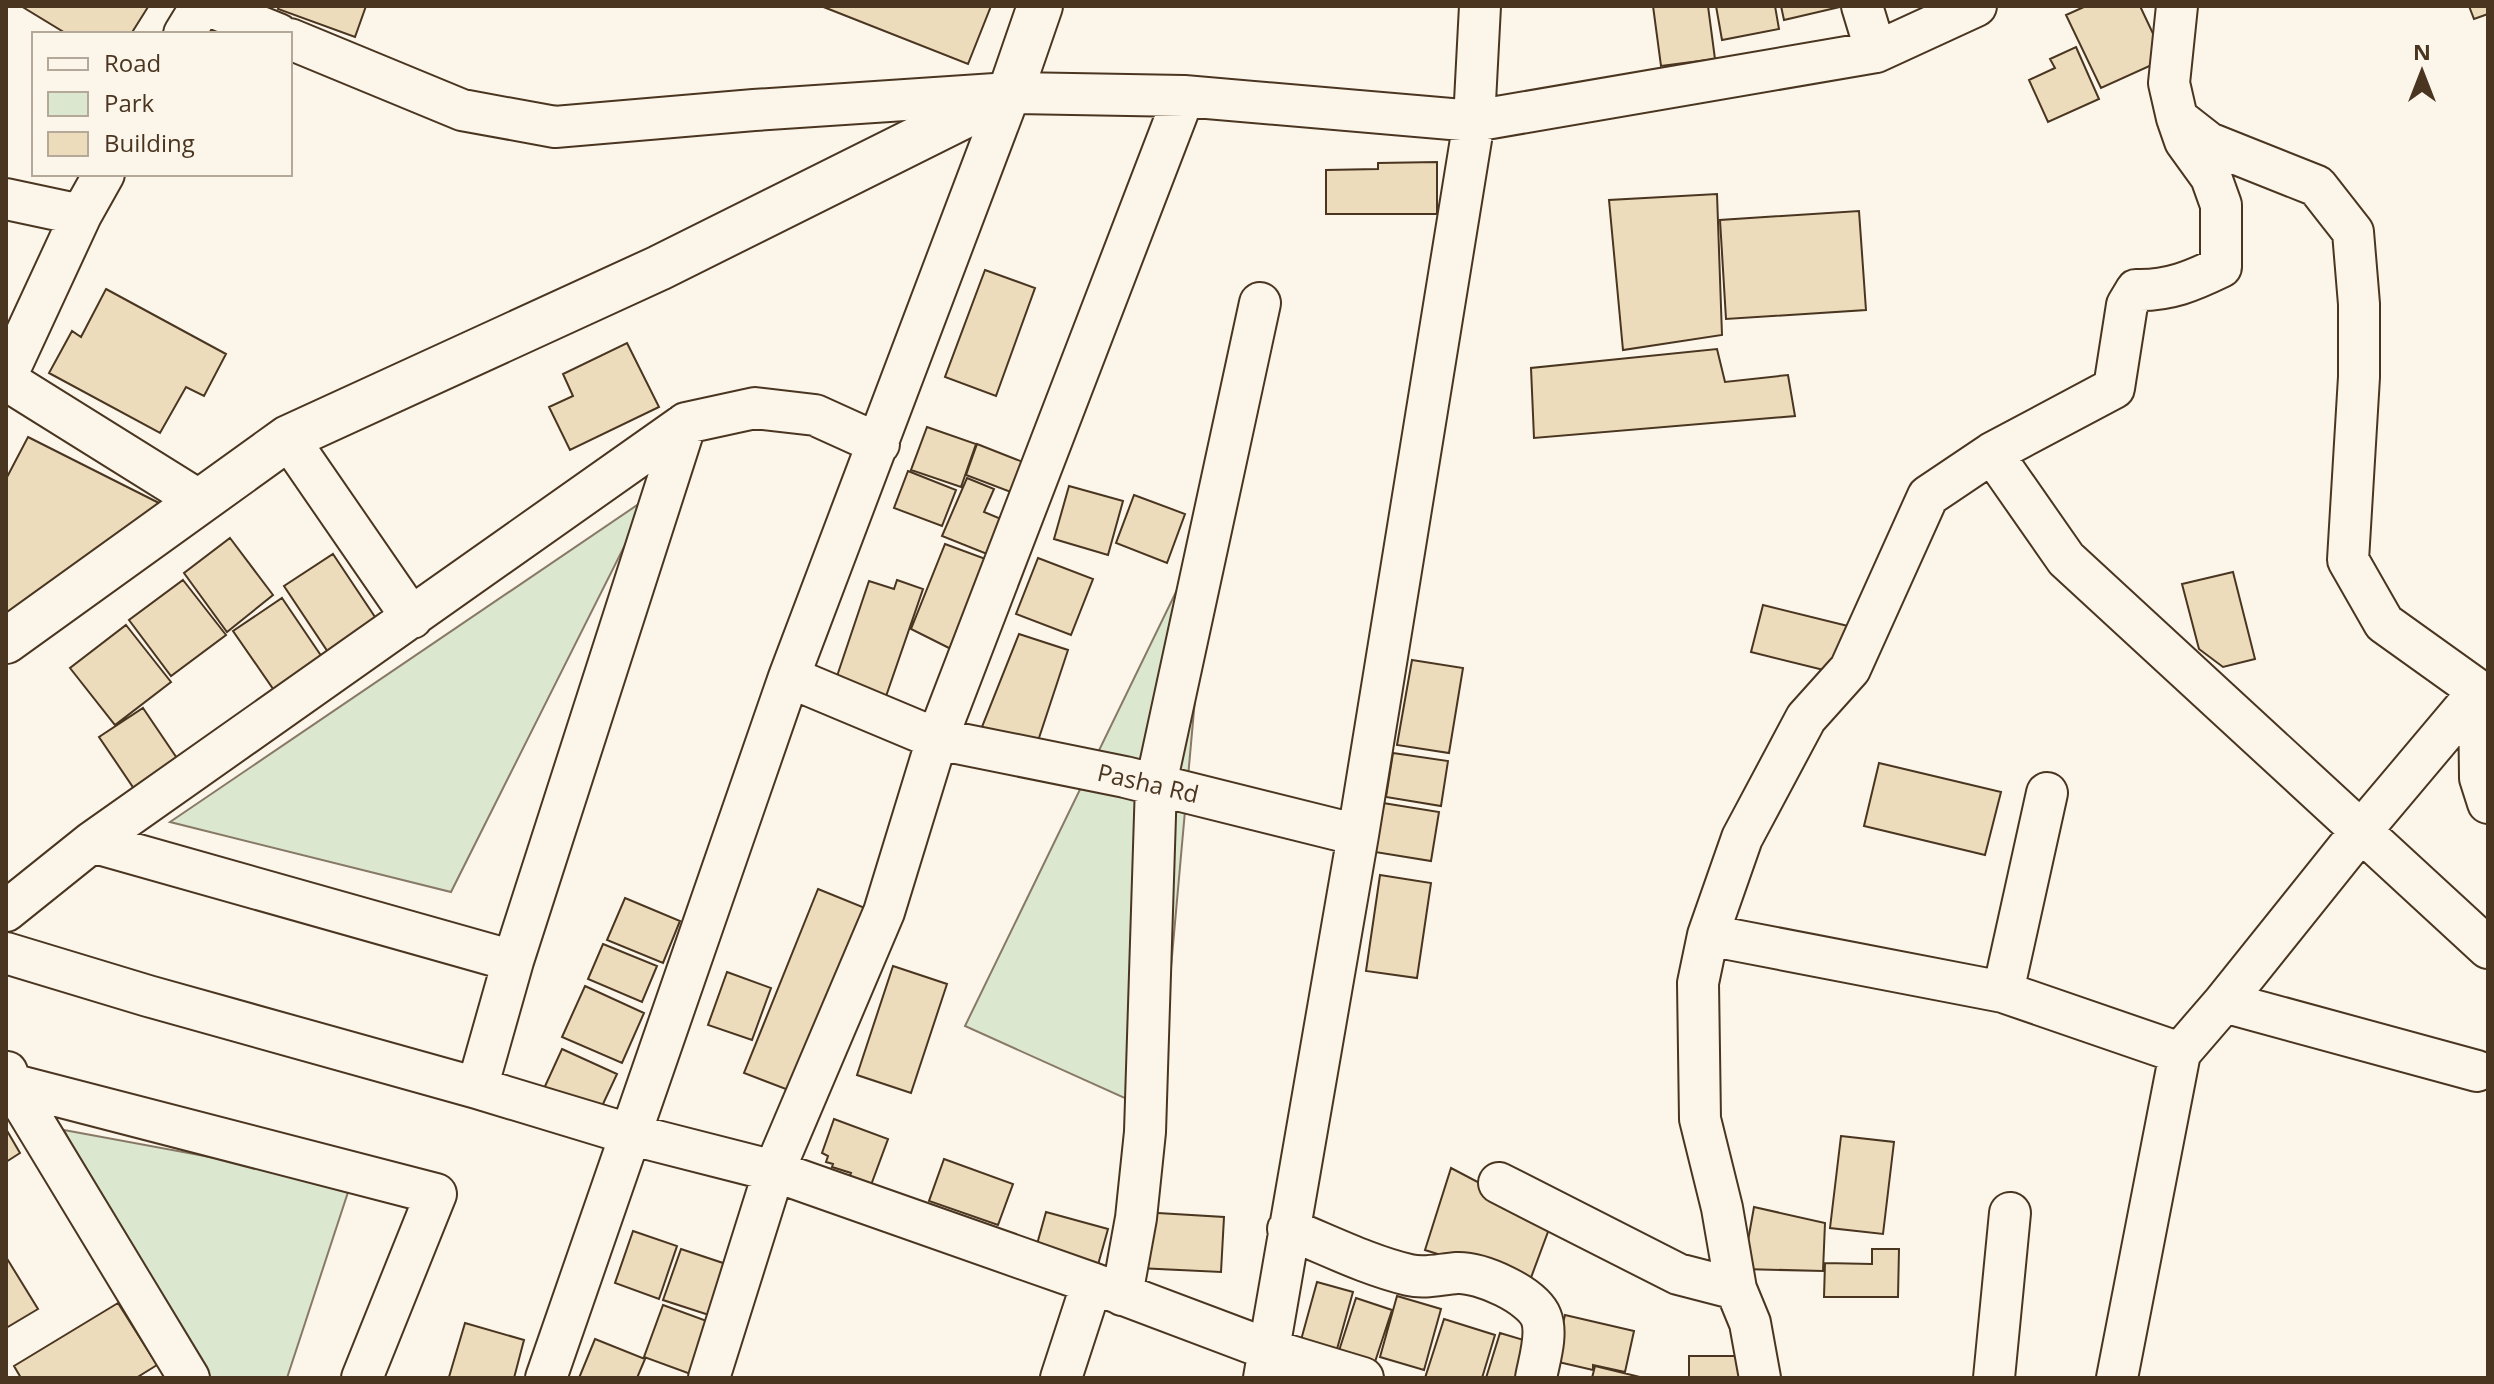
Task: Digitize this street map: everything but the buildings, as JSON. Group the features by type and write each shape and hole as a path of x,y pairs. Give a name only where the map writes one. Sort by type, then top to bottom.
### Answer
{"street":[{"path":"185,32 201,6"},
{"path":"209,6 273,32"},
{"path":"546,1378 789,677 879,444 1040,6"},
{"path":"1265,1364 1358,835 1474,121 1480,6"},
{"path":"1862,6 1876,52"},
{"path":"292,40 462,110 555,127 1010,93 1184,96 1474,121 1876,52 1976,6"},
{"path":"1760,1378 1750,1323 1736,1289 1722,1208 1700,1119 1698,983 1708,935 1742,838 1806,718 1850,669 1928,496 1992,453 2114,388 2127,305 2136,290 2158,291 2183,285 2221,267 2221,205 2211,177 2185,141 2169,83 2177,6"},
{"path":"6,641 288,438 659,268 1010,93"},
{"path":"709,1378 774,1171 884,912 937,739 1184,96"},
{"path":"2177,118 2209,143 2317,186 2353,232 2359,304 2359,377 2348,560 2384,623 2479,691"},
{"path":"103,176 81,215 6,378 200,501"},
{"path":"6,199 81,215"},
{"path":"1061,1378 1107,1289 1136,1218 1145,1132 1156,784 1260,303"},
{"path":"6,911 92,842 686,423 755,408 815,415 879,444"},
{"path":"477,1088 513,961 686,423"},
{"path":"288,438 412,618"},
{"path":"1992,453 2066,559 2488,948"},
{"name":"Pasha Rd","path":"789,677 937,739 1156,784 1358,835"},
{"path":"2479,691 2480,778 2488,803"},
{"path":"2117,1378 2180,1053 2479,691"},
{"path":"2003,992 2047,793"},
{"path":"92,842 513,961"},
{"path":"1708,935 2003,992 2180,1053"},
{"path":"6,953 629,1134 774,1171 1107,1289 1265,1364 1363,1378"},
{"path":"2224,1002 2477,1071"},
{"path":"9,1077 189,1378"},
{"path":"9,1077 436,1194 362,1378"},
{"path":"1499,1183 1678,1274 1736,1289"},
{"path":"1994,1378 2010,1213"},
{"path":"1288,1229 1412,1276 1436,1277 1458,1273 1484,1277 1526,1299 1541,1317 1543,1338 1536,1378"}],"green space":[{"path":"649,497 451,892 170,822"},
{"path":"1211,520 1158,1113 965,1026"},
{"path":"64,1130 351,1183 287,1378 185,1378"}]}
